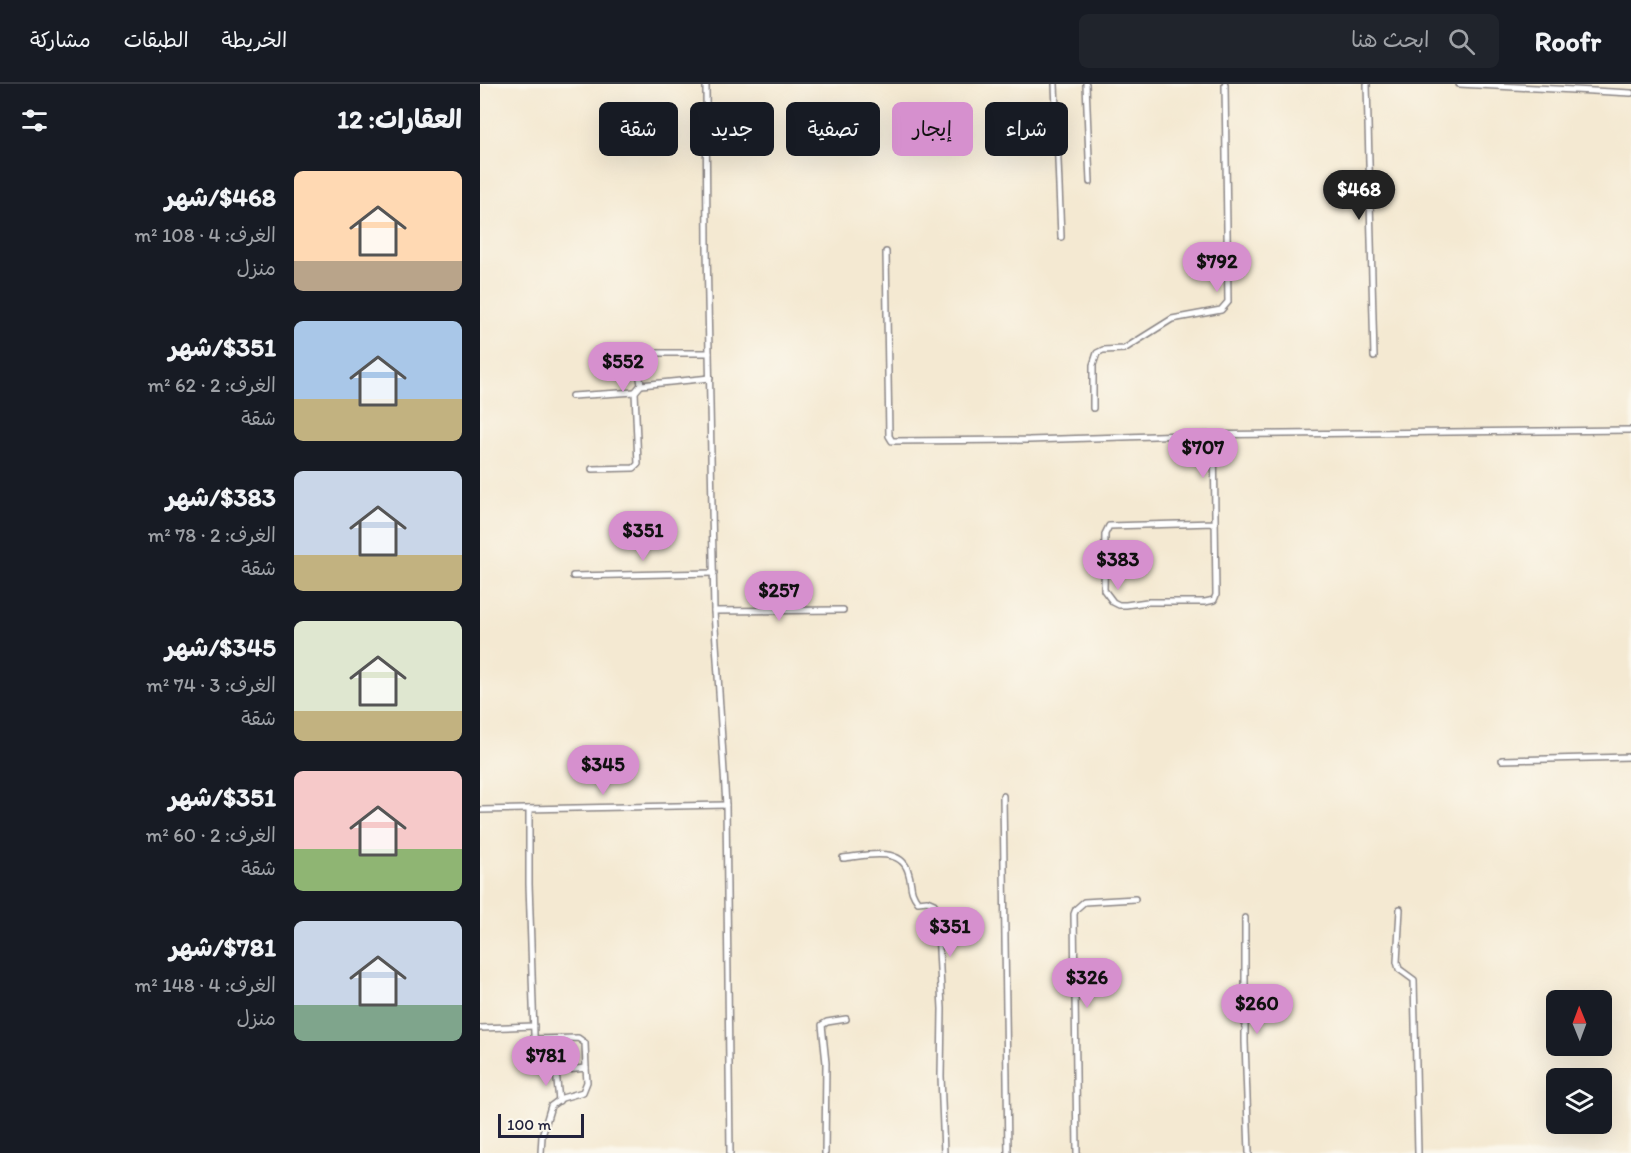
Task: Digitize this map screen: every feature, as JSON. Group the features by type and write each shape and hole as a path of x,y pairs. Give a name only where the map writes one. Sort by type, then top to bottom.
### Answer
{"street":[{"path":"706,84 714,610 726,806 730,1153"},
{"path":"1054,84 1061,237"},
{"path":"1086,84 1090,182"},
{"path":"1093,408 1093,365 1097,353 1103,350 1124,349 1172,319 1221,310 1228,302 1225,84"},
{"path":"1367,84 1374,357"},
{"path":"1459,84 1568,87 1631,93"},
{"path":"885,252 889,436 892,441 1631,430"},
{"path":"641,385 638,362 644,353 710,353"},
{"path":"592,469 634,468 638,464 635,392 641,385 710,378"},
{"path":"572,396 635,392"},
{"path":"1214,435 1216,595 1214,600 1119,605 1107,597 1104,590 1104,566 1105,534 1109,526 1113,524 1214,523"},
{"path":"573,576 714,573"},
{"path":"714,610 843,610"},
{"path":"1502,760 1631,758"},
{"path":"1003,796 1008,1153"},
{"path":"480,810 726,806"},
{"path":"529,808 535,1064 538,1068 556,1071 586,1068"},
{"path":"843,858 884,855 898,858 908,869 911,893 918,902 927,901 934,904 937,910 942,1009 941,1077 944,1153"},
{"path":"1077,1153 1074,914 1084,902 1135,899"},
{"path":"1401,909 1397,962 1399,969 1414,980 1418,1153"},
{"path":"1245,918 1245,1042 1249,1153"},
{"path":"825,1153 826,1063 822,1024 846,1020"},
{"path":"480,1028 534,1026"},
{"path":"534,1039 578,1038 585,1043 587,1082 583,1092 562,1098 551,1106 542,1136 541,1153"},
{"path":"556,1071 559,1101"}]}
